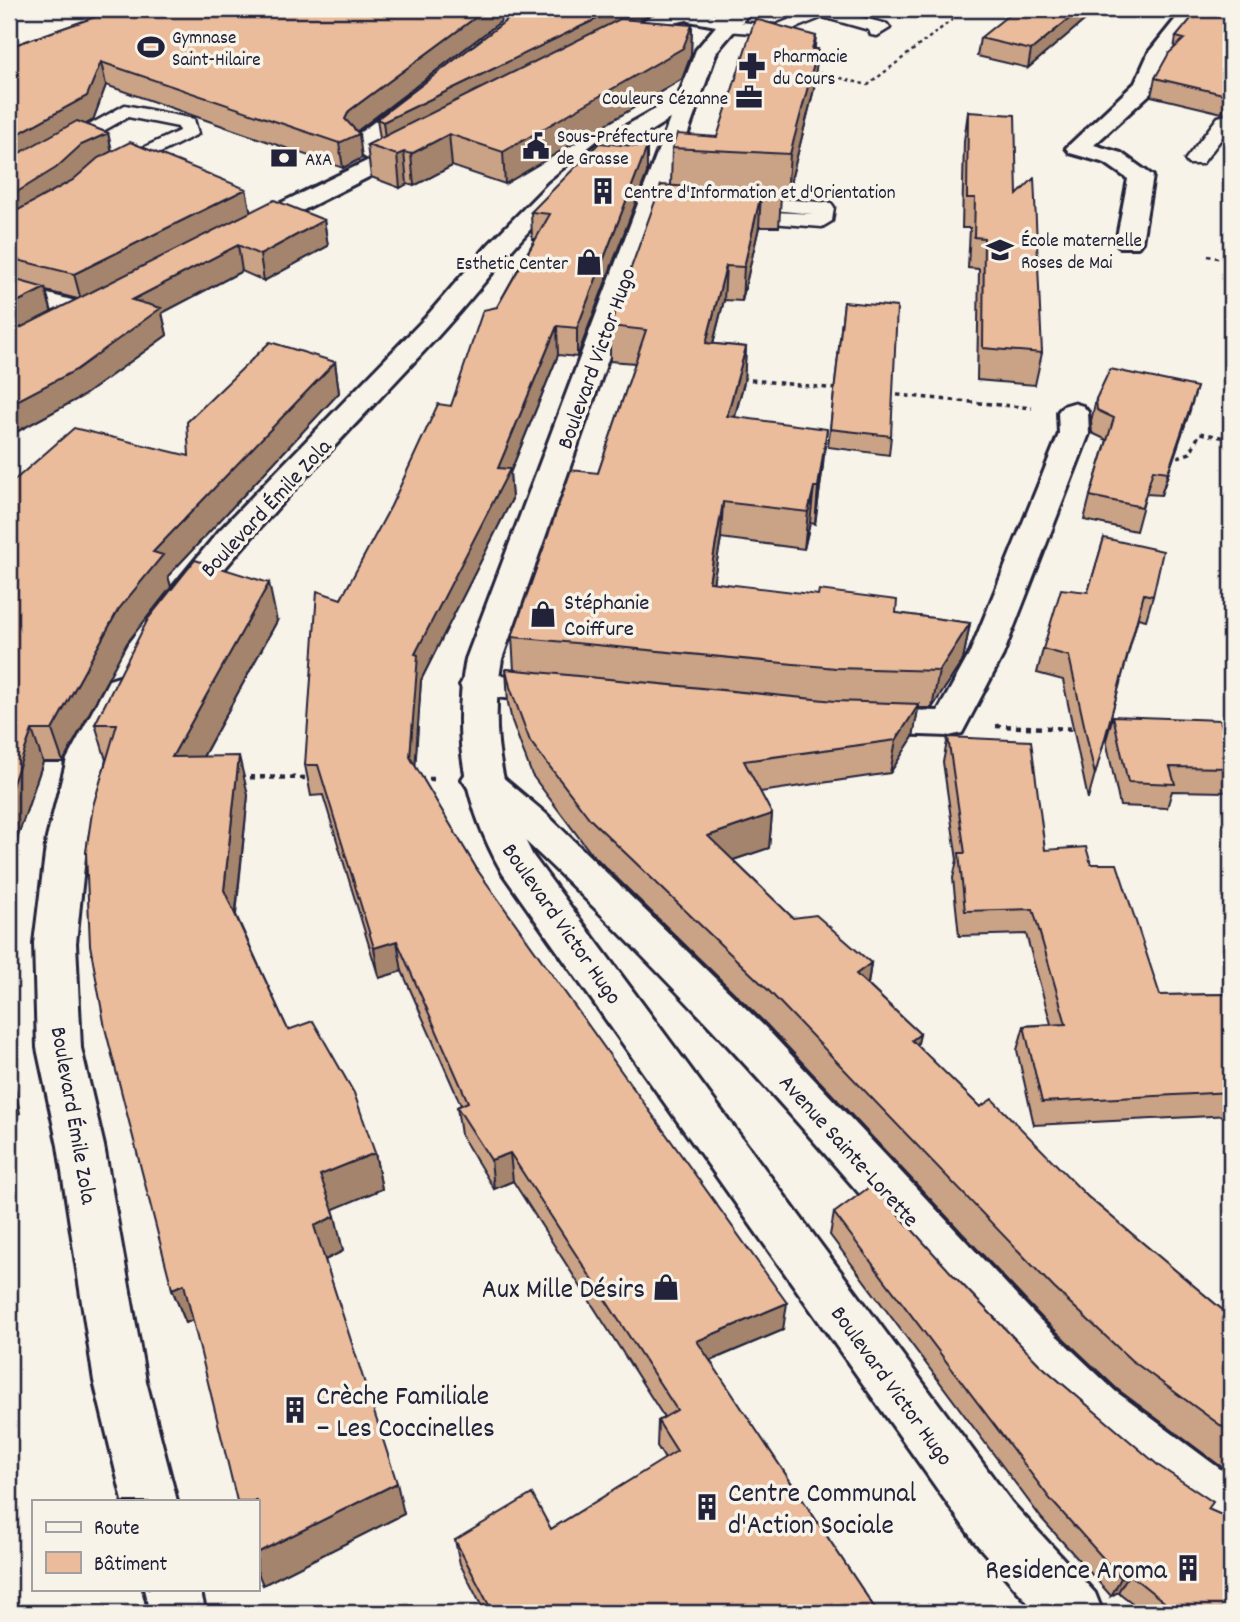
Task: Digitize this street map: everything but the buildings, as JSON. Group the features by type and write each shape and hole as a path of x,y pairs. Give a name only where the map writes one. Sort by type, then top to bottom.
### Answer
{"main road":[{"path":"1129,242 1141,176 1113,158 1078,148 1144,86 1160,52 1192,13 1172,9"},
{"path":"690,13 709,44"},
{"path":"590,54 658,20 690,13 734,17"},
{"name":"Boulevard Victor Hugo","path":"734,17 709,44 671,148 664,204 484,659 478,685 476,717 481,779 497,827 517,864 993,1522 1075,1613"},
{"path":"387,158 365,148 362,142 436,86"},
{"name":"Boulevard Émile Zola","path":"150,1500 120,1381 81,1146 59,1048 55,943 67,838 86,759 149,641 230,538 436,323 498,249 558,188 603,151 691,96"},
{"path":"229,238 442,131"},
{"name":"Boulevard Émile Zola","path":"603,151 671,148"},
{"path":"9,292 81,311"},
{"path":"53,326 106,299"},
{"path":"831,720 949,724 986,655 1023,567 1074,434 1073,412"},
{"path":"478,685 586,696"},
{"name":"Avenue Sainte-Lorette","path":"481,779 531,823 749,1039 1022,1337 1078,1391 1205,1493 1231,1504"},
{"path":"172,1590 178,1613"}],"lane":[{"path":"734,17 778,30 822,12 881,28 877,31"},
{"path":"734,17 776,38"},
{"path":"9,178 125,111 187,123 188,134 95,176"},
{"path":"1195,160 1225,121 1231,120"}],"path":[{"path":"811,71 838,78"},
{"path":"1208,256 1231,261"},
{"path":"733,378 839,389"},
{"path":"880,394 1073,412"},
{"path":"1165,461 1189,453 1200,433 1231,439"},
{"path":"949,724 1084,730"},
{"path":"1218,735 1231,736"},
{"path":"226,777 320,778"},
{"path":"414,779 481,779"}],"place":[{"name":"Gymnase Saint-Hilaire","path":"151,47"},
{"name":"Pharmacie du Cours","path":"752,66"},
{"name":"Couleurs Cézanne","path":"749,97"},
{"name":"Sous-Préfecture de Grasse","path":"536,146"},
{"name":"AXA","path":"284,158"},
{"name":"Centre d'Information et d'Orientation","path":"603,191"},
{"name":"École maternelle Roses de Mai","path":"1000,250"},
{"name":"Esthetic Center","path":"589,262"},
{"name":"Stéphanie Coiffure","path":"543,614"},
{"name":"Aux Mille Désirs","path":"666,1287"},
{"name":"Crèche Familiale – Les Coccinelles","path":"295,1410"},
{"name":"Centre Communal d'Action Sociale","path":"707,1507"},
{"name":"Residence Aroma","path":"1188,1568"}]}
